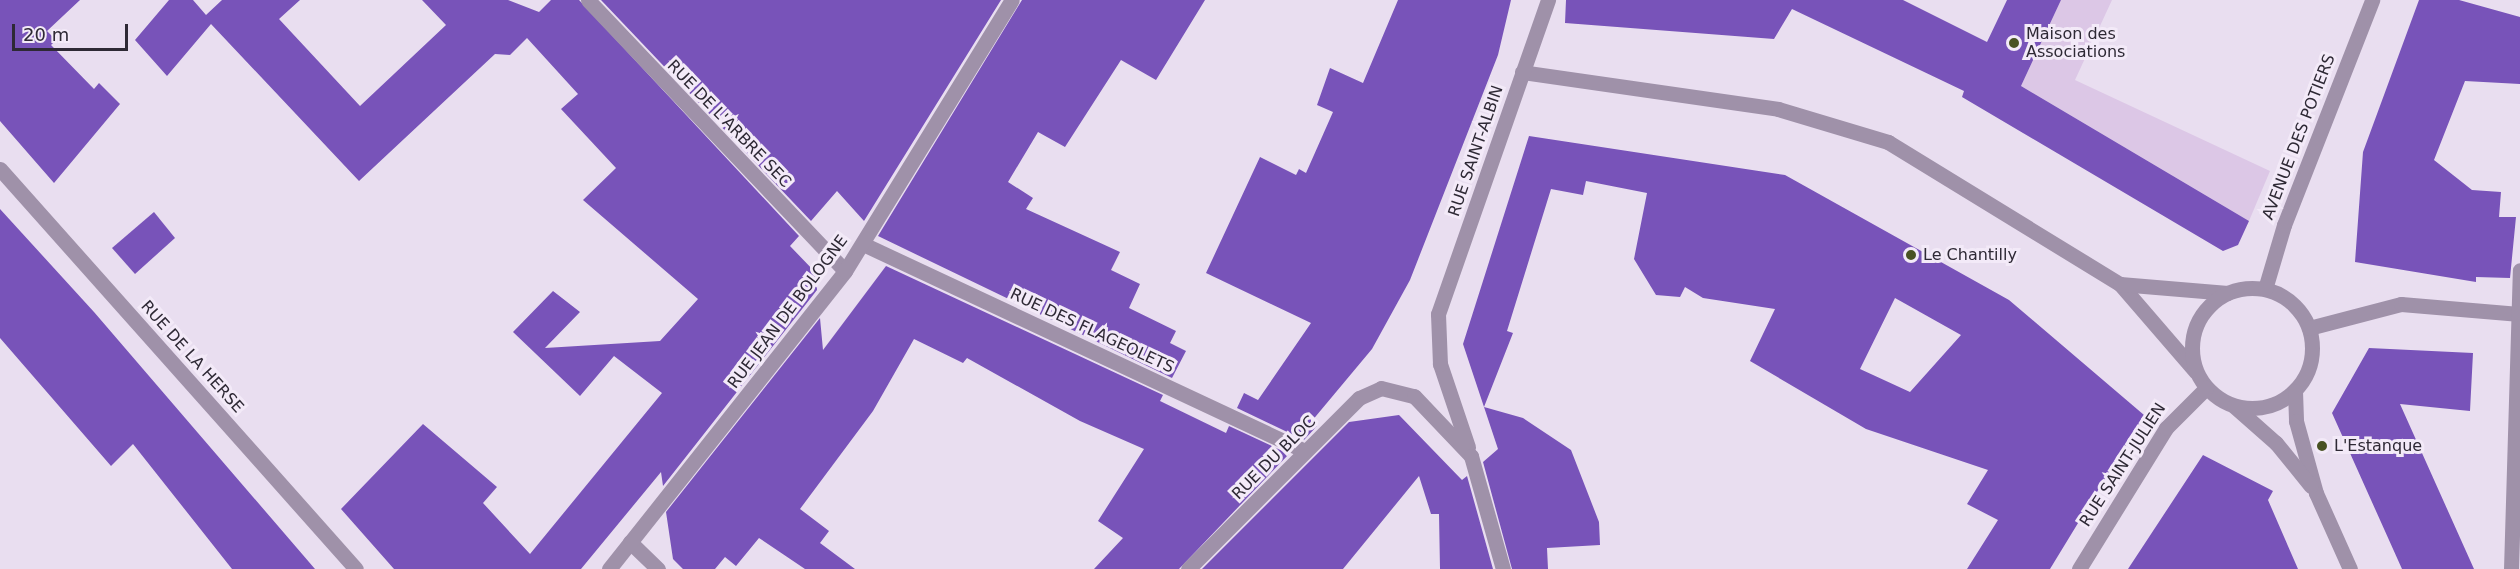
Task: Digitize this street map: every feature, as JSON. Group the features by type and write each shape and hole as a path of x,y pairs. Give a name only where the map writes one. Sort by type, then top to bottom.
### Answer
{"street":[{"name":"RUE DE L'ARBRE SEC","path":"588,0 845,271"},
{"name":"RUE JEAN DE BOLOGNE","path":"609,569 845,271 1012,0"},
{"name":"RUE SAINT-ALBIN","path":"1471,456 1440,364 1438,314 1548,0"},
{"name":"AVENUE DES POTIERS","path":"2265,289 2284,225 2372,0"},
{"path":"1522,72 1778,109 1870,135 1910,153 2120,284 2196,372 2206,388 2233,406 2276,443 2316,493"},
{"name":"RUE DE LA HERSE","path":"0,169 356,569"},
{"name":"RUE DES FLAGEOLETS","path":"863,244 1305,451"},
{"path":"2511,569 2520,270"},
{"path":"2120,284 2228,293 2265,289 2295,306 2309,328 2311,361 2295,391 2296,421 2316,493 2350,569"},
{"path":"2196,372 2192,344 2196,325 2205,309 2228,293"},
{"path":"2309,328 2401,304 2518,314"},
{"name":"RUE DU BLOC","path":"1188,569 1359,398 1393,388 1423,403 1471,456"},
{"name":"RUE SAINT-JULIEN","path":"2079,569 2166,428 2206,388"},
{"path":"2233,406 2261,408 2295,391"},
{"path":"1471,456 1503,569"},
{"path":"630,542 658,569"}],"shaded area":[{"path":"2061,0 2112,0 2075,80 2270,171 2249,221 2021,86"}],"building":[{"path":"0,0 80,0 47,31 56,40 51,45 94,89 99,83 120,104 54,183 0,121"},
{"path":"169,0 193,0 206,15 222,0 300,0 279,19 360,106 446,25 422,0 508,0 539,12 551,0 579,0 799,236 790,246 816,273 817,290 663,486 661,472 581,569 394,569 341,509 423,424 497,487 483,503 530,554 662,393 614,356 580,396 513,332 553,291 580,312 545,348 660,341 698,299 583,200 616,168 561,109 578,94 527,38 510,55 495,54 359,181 211,24 167,76 135,40"},
{"path":"601,0 1001,0 864,221 837,191 811,221"},
{"path":"1022,0 1205,0 1156,80 1121,60 1065,147 1038,132 1008,182 1033,198 1026,209 1120,252 1111,270 1140,284 1129,308 1176,331 1170,343 1186,351 1172,378 878,236"},
{"path":"1398,0 1511,0 1498,55 1410,280 1372,349 1306,428 1317,426 1304,440 1237,408 1244,393 1258,400 1311,323 1206,273 1260,157 1296,175 1299,169 1306,173 1333,112 1317,105 1330,68 1363,83"},
{"path":"1566,0 1903,0 1987,42 2007,0 2061,0 2021,86 2249,221 2238,245 2223,251 1962,97 1964,91 1792,9 1774,39 1565,23"},
{"path":"2419,0 2459,0 2520,17 2520,84 2465,81 2434,160 2472,190 2501,192 2499,217 2516,217 2510,278 2476,277 2476,282 2355,262 2363,152"},
{"path":"1529,136 1785,175 2009,300 2144,415 2050,569 1967,569 1998,520 1967,504 1988,470 1866,429 1750,361 1775,309 1703,298 1685,287 1680,297 1656,295 1634,259 1647,193 1586,181 1583,195 1551,189 1507,331 1513,333 1484,407 1463,344","holes":["1895,298 1961,335 1910,392 1860,369"]},
{"path":"0,209 94,312 315,569 232,569 133,444 111,466 0,338"},
{"path":"154,212 175,238 135,274 112,248"},
{"path":"886,266 1163,395 1160,401 1226,433 1229,426 1289,454 1179,569 1094,569 1123,538 1098,521 1144,449 1080,421 967,358 963,363 914,339 873,411 800,509 829,531 820,543 855,569 805,569 759,538 736,566 725,557 715,569 683,569 673,559 666,512 820,318 823,350"},
{"path":"2369,348 2473,353 2470,411 2400,404 2474,569 2402,569 2332,413"},
{"path":"1484,407 1523,418 1571,450 1599,522 1600,545 1547,548 1548,569 1512,569 1483,462 1498,449"},
{"path":"1399,415 1462,480 1467,476 1493,569 1440,569 1439,514 1431,514 1419,476 1343,569 1202,569 1349,422"},
{"path":"2203,455 2273,491 2268,500 2298,569 2128,569"}],"place":[{"name":"Maison des Associations","path":"2014,43"},
{"name":"Le Chantilly","path":"1911,255"},
{"name":"L'Estanque","path":"2322,446"}]}
